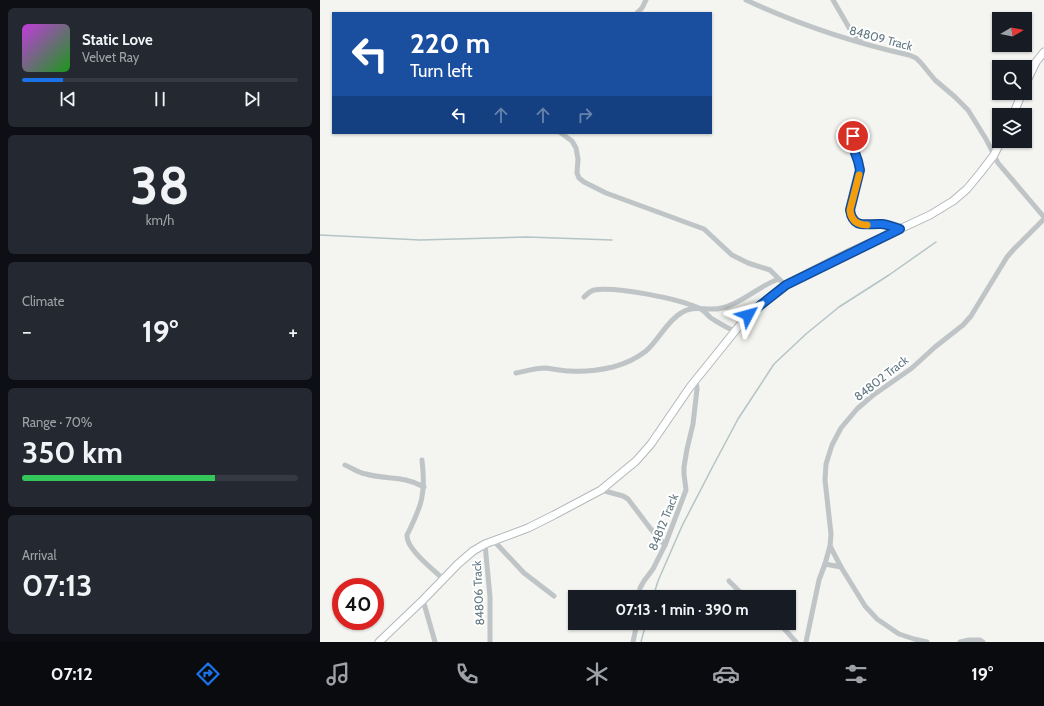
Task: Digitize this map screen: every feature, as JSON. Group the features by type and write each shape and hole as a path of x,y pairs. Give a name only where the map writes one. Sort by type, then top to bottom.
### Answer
{"street":[{"path":"638,12 646,0"},
{"name":"84809 Track","path":"746,0 814,29 862,44 916,58 935,80 968,110 986,139 998,163 1044,218"},
{"path":"833,0 850,31 862,44"},
{"path":"1032,71 1036,62 1044,52"},
{"path":"562,134 572,141 576,148 578,159 577,173 579,178 584,182 606,193 704,229 732,255 748,263 770,270 786,285"},
{"path":"853,136 854,150 860,170 850,210 851,216 855,222 862,225 885,225 900,229"},
{"path":"378,642 386,639 443,579 473,551 486,544 554,516 601,490 636,461 651,444 696,378 748,315 786,285 930,215 953,202 967,189 994,155 998,148"},
{"name":"84802 Track","path":"927,642 899,634 877,619 865,606 841,567 830,546 831,534 825,480 826,464 832,445 841,428 857,409 872,396 912,368 972,316 994,277 1010,253 1044,218"},
{"path":"516,373 546,368 577,371 613,367 624,363 645,351 670,322 680,313 692,308 712,310 724,308 744,298 755,290 779,279"},
{"path":"584,296 590,292 600,290 628,291 669,298 701,309 722,325 735,331"},
{"name":"84812 Track","path":"640,590 644,581 653,569 665,545 686,490 684,467 686,449 693,424 696,378"},
{"path":"422,460 424,487 422,502 407,535 407,540 414,550 443,579"},
{"path":"345,465 364,474 406,479 424,487"},
{"path":"601,490 623,496 628,499 652,532 665,545"},
{"path":"494,541 524,573 554,596"},
{"name":"84806 Track","path":"486,544 490,597 490,642"},
{"path":"806,642 819,580 830,546"},
{"path":"825,564 841,567"},
{"path":"729,581 738,590"},
{"path":"423,600 435,642"},
{"path":"634,642 636,630"},
{"path":"785,630 796,642"},
{"path":"960,642 969,640 980,640 983,642"}],"waterway":[{"path":"320,235 420,240 527,237 612,240"},
{"path":"655,590 682,526 713,466 738,419 774,364 806,334 839,307 889,275 936,242"},
{"path":"641,642 644,630"}],"slow traffic":[{"path":"859,175 850,210 851,216 855,222 862,225 867,225"}],"route":[{"path":"748,315 786,285 900,229 890,225 858,224 851,216 850,210 853,194 860,170 854,150 853,136"}]}
